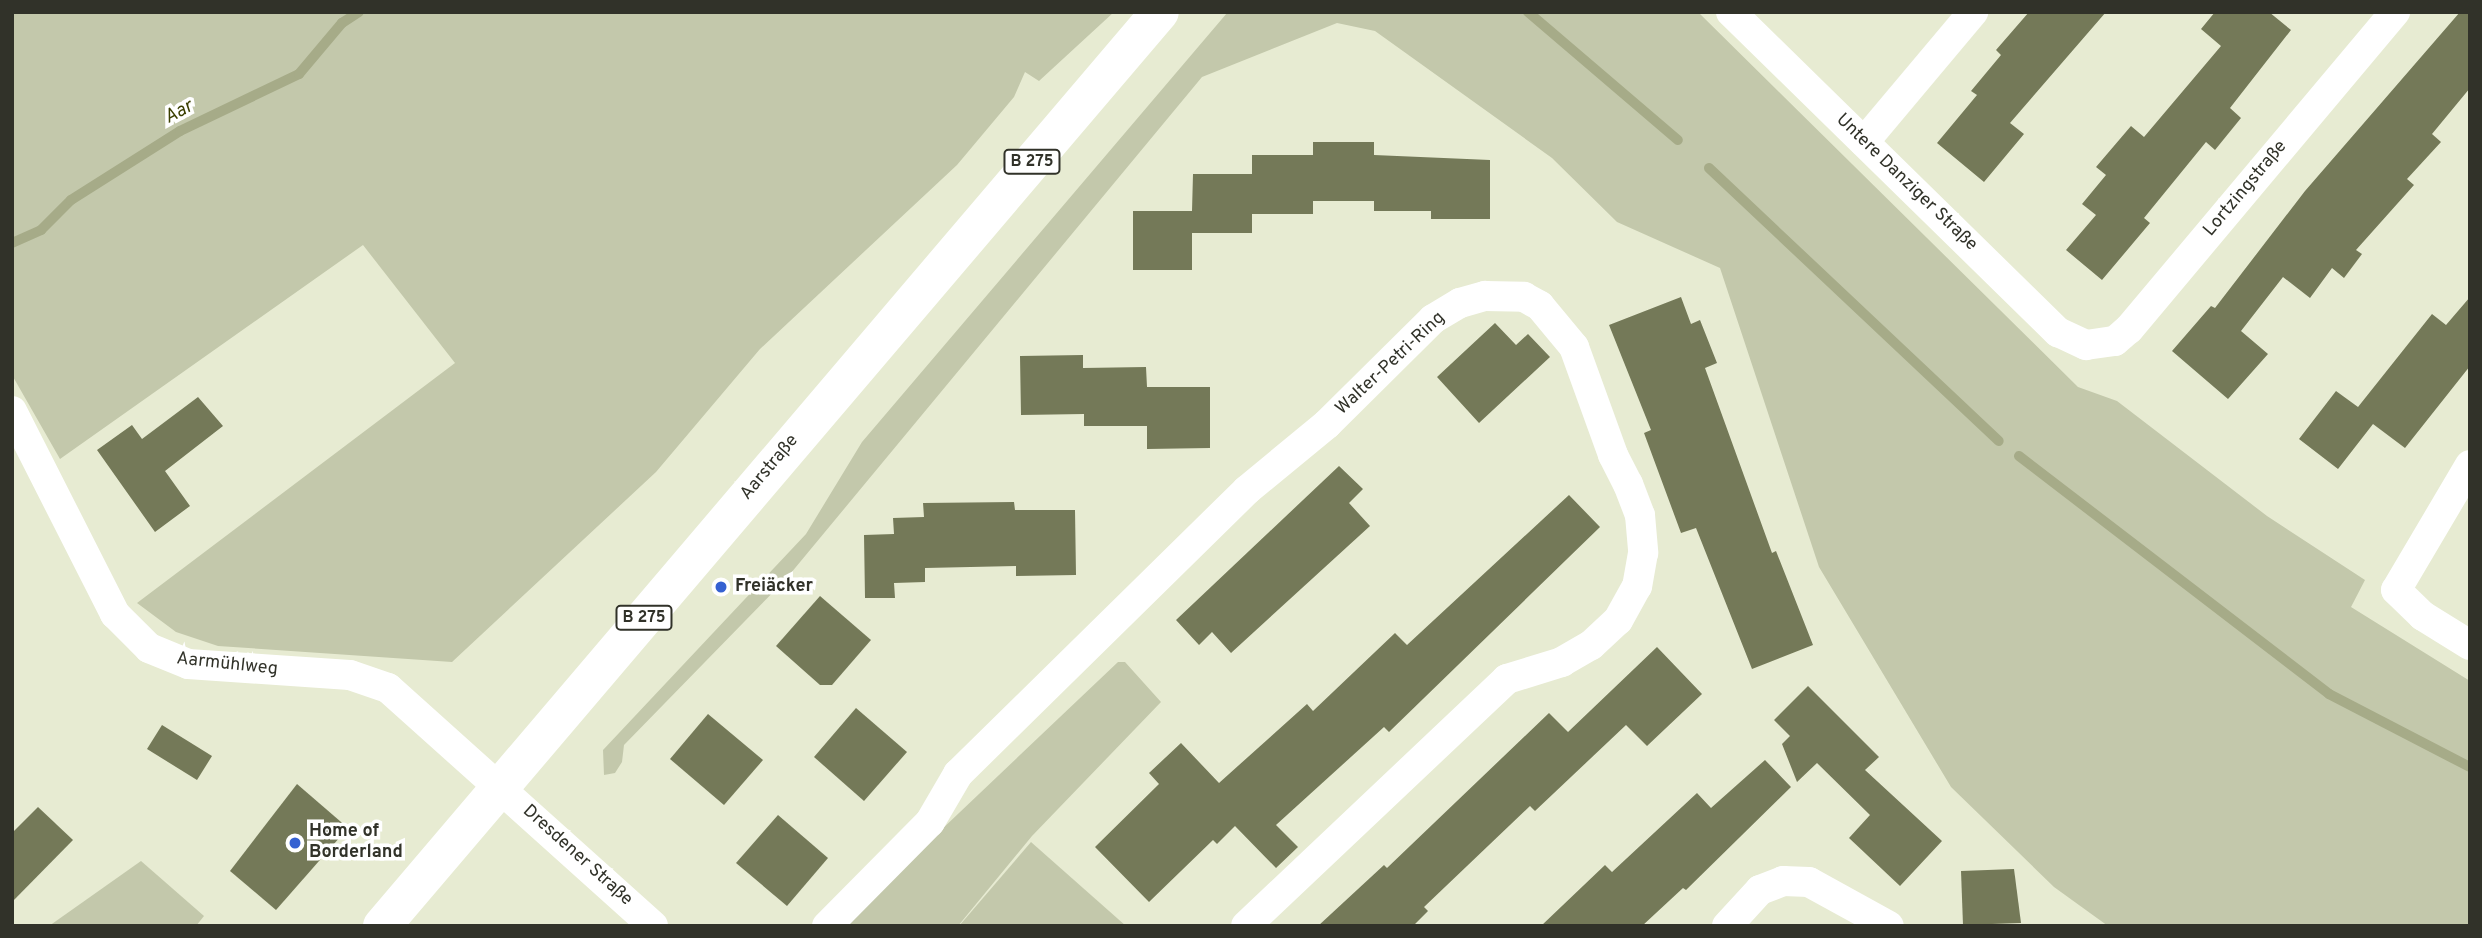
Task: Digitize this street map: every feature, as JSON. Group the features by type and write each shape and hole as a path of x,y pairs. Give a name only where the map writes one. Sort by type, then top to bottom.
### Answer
{"main road":[{"name":"Aarstraße","path":"382,926 1160,12"}],"street":[{"name":"Untere Danziger Straße","path":"1731,12 2058,332 2086,345"},
{"path":"1864,142 1973,12"},
{"name":"Lortzingstraße","path":"2086,345 2115,341 2129,329 2395,12"},
{"name":"Walter-Petri-Ring","path":"827,926 930,822 958,774 1219,518 1326,425 1433,319 1460,303 1485,296 1524,297 1540,306 1574,347 1613,455 1628,484 1640,515 1643,553 1637,586 1618,620 1591,645 1562,662 1507,679 1246,926"},
{"name":"Aarmühlweg","path":"12,411 115,614 149,648 188,664 371,678 442,733 500,788"},
{"path":"2470,465 2396,590 2423,615 2470,645"},
{"name":"Dresdener Straße","path":"500,788 653,926"},
{"path":"1727,926 1760,890 1783,881 1809,882 1889,926"}],"green space":[{"path":"12,12 1114,12 1039,81 1025,72 1014,97 957,165 760,349 656,472 452,662 218,646 176,632 137,603 455,363 363,245 60,459 12,375"},
{"path":"1698,12 2078,387 2117,401 2267,516 2365,580 2351,607 2470,681 2470,926 2108,926 2054,887 1951,787 1819,567 1720,268 1617,222 1552,158 1375,31 1337,23 1202,77 786,579 624,745 622,762 615,773 604,775 603,750 806,534 862,442 1227,13"},
{"path":"1118,662 1125,662 1161,702 1032,836 958,926 840,926"},
{"path":"1031,842 1126,926 959,926"},
{"path":"141,861 204,916 196,926 49,926"}],"building":[{"path":"2029,12 2106,12 2010,123 2024,134 1984,182 1937,143 1977,95 1971,91 2001,55 1996,50"},
{"path":"2215,12 2269,12 2291,30 2230,108 2241,118 2215,150 2206,142 2144,218 2150,223 2102,280 2066,250 2096,215 2082,204 2106,175 2096,167 2131,126 2144,137 2221,46 2201,29"},
{"path":"2460,12 2470,12 2470,88 2432,134 2441,142 2407,179 2414,185 2356,250 2362,254 2344,278 2332,268 2310,298 2283,277 2241,331 2268,354 2228,399 2172,351 2211,306 2215,308 2305,191"},
{"path":"1313,142 1374,142 1374,155 1490,160 1490,219 1431,219 1431,211 1374,211 1374,201 1313,201 1313,214 1252,214 1252,233 1192,233 1192,270 1133,270 1133,211 1192,211 1193,174 1252,174 1252,155 1313,155"},
{"path":"1681,297 1691,324 1700,320 1717,363 1705,368 1772,553 1776,551 1813,645 1752,669 1696,528 1681,533 1644,433 1651,430 1609,325"},
{"path":"2470,297 2470,366 2405,448 2373,424 2338,469 2299,439 2336,391 2358,407 2432,314 2446,325"},
{"path":"1495,323 1516,345 1528,334 1550,357 1479,423 1437,377"},
{"path":"1083,355 1083,368 1146,367 1147,387 1210,387 1210,448 1147,449 1147,426 1084,426 1084,414 1021,415 1020,356"},
{"path":"198,397 223,426 165,471 190,506 155,532 97,450 132,425 142,439"},
{"path":"1339,466 1363,489 1349,503 1370,526 1231,653 1212,632 1199,645 1176,620"},
{"path":"1569,495 1600,527 1389,732 1384,727 1276,825 1298,847 1276,868 1235,826 1217,844 1213,840 1149,902 1095,847 1159,784 1149,773 1181,743 1219,783 1307,704 1313,711 1395,633 1407,645"},
{"path":"1014,502 1015,510 1075,510 1076,575 1016,576 1016,566 925,568 925,582 894,583 895,598 865,598 864,535 894,534 893,518 924,517 923,503"},
{"path":"820,596 871,640 832,685 820,685 776,646"},
{"path":"1657,647 1702,694 1647,746 1626,725 1535,811 1530,806 1424,907 1428,911 1413,926 1318,926 1384,865 1387,868 1549,713 1568,732"},
{"path":"1808,686 1879,757 1865,770 1942,841 1900,886 1849,838 1870,815 1817,763 1797,782 1782,744 1790,736 1774,720"},
{"path":"856,708 907,752 864,801 814,757"},
{"path":"708,714 763,760 724,805 670,759"},
{"path":"162,725 212,756 197,780 147,749"},
{"path":"1765,760 1791,787 1686,890 1683,888 1642,926 1541,926 1605,865 1612,872 1697,793 1711,808"},
{"name":"Home of Borderland","path":"297,784 348,828 276,910 230,871"},
{"path":"38,807 73,840 12,902 12,833"},
{"path":"778,815 828,858 787,906 736,863"},
{"path":"2014,869 2021,923 1963,925 1961,871"}],"waterway":[{"name":"Aar","path":"12,243 41,230 71,200 180,131 299,74 342,23 359,12"},
{"path":"1528,12 1678,140"},
{"path":"1709,168 1999,441"},
{"path":"2019,456 2329,694 2470,767"}],"place":[{"name":"Freiäcker","path":"721,587"},
{"name":"Home of Borderland","path":"295,843"}]}
